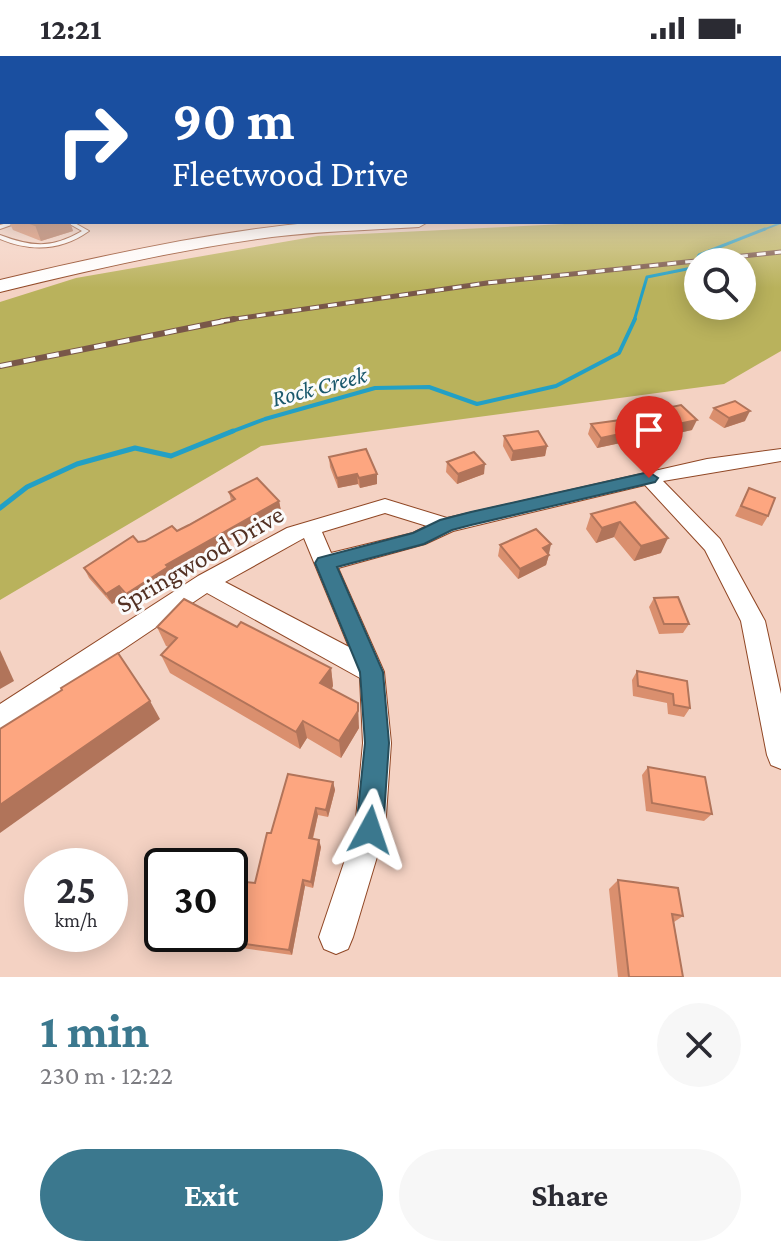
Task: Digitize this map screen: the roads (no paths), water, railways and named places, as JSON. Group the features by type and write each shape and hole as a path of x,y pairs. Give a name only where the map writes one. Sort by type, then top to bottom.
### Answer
{"main road":[{"path":"0,274 149,242 276,224"},
{"path":"0,286 61,271 226,240 307,228 368,224"}],"street":[{"path":"325,563 418,539 447,525 707,465 781,455"},
{"path":"649,478 713,545 753,621 781,755"},
{"name":"Springwood Drive","path":"0,719 206,582 271,545 310,528 385,506 447,525"},
{"path":"310,528 372,672 377,743 370,830 336,937"},
{"path":"206,582 372,672"}],"lane":[{"path":"0,237 23,248 47,247 86,231 73,224"}],"waterway":[{"name":"Rock Creek","path":"760,231 778,224"},
{"name":"Rock Creek","path":"634,321 647,277 692,268 699,255 765,229"},
{"name":"Rock Creek","path":"229,433 265,419 375,388 429,387 477,404 556,386 619,353 635,319"},
{"name":"Rock Creek","path":"229,433 233,431"},
{"name":"Rock Creek","path":"0,508 27,487 77,464 135,448 171,456 229,433"}],"railway":[{"path":"232,319 487,283 781,252"},
{"path":"0,366 232,319"},
{"path":"221,321 232,319"}]}
